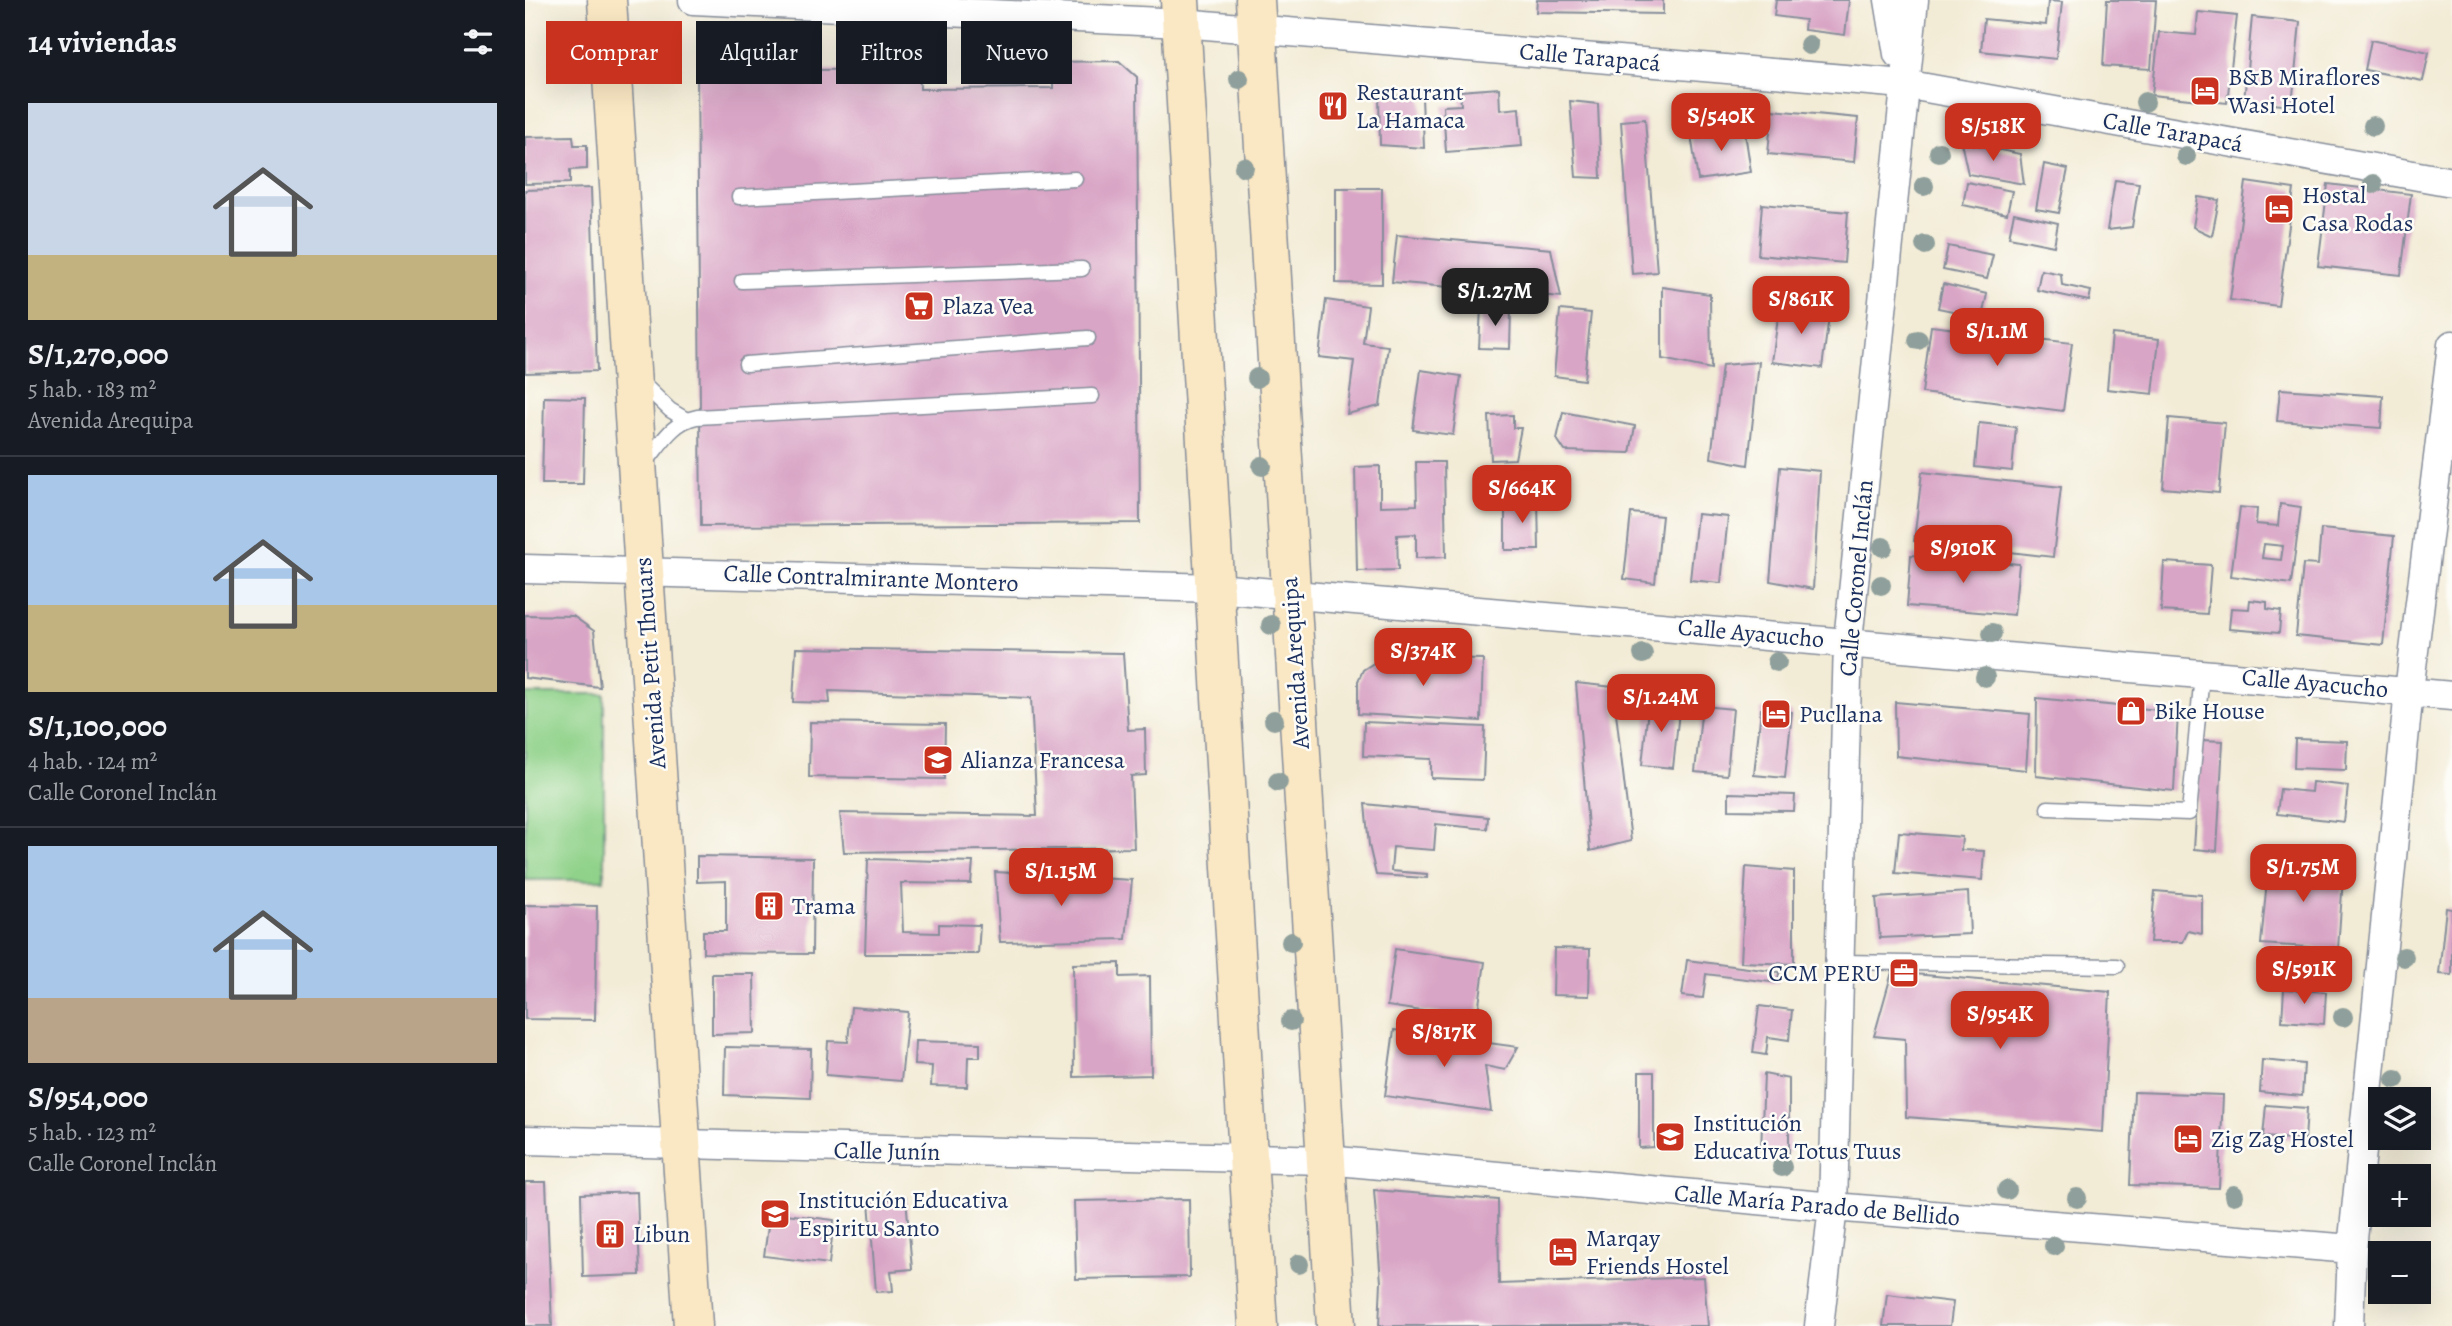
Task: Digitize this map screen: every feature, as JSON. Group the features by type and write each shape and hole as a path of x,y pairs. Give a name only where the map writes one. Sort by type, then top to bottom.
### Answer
{"main road":[{"name":"Avenida Petit Thouars","path":"607,0 693,1326"},
{"path":"1181,11 1216,588 1266,1160 1258,1326"},
{"name":"Avenida Arequipa","path":"1256,15 1336,1326"}],"street":[{"name":"Calle Tarapacá","path":"693,0 1256,15 1904,84 2452,182"},
{"path":"1889,0 1904,84"},
{"name":"Calle Coronel Inclán","path":"1819,1326 1833,1207 1849,641 1914,0"},
{"path":"2349,1326 2353,1249 2409,691 2452,345"},
{"name":"Calle Contralmirante Montero","path":"525,569 1216,588"},
{"name":"Calle Ayacucho","path":"1216,588 1849,641 2452,696"},
{"name":"Calle Junín","path":"525,1140 1266,1160"},
{"name":"Calle María Parado de Bellido","path":"1266,1160 1327,1160 1833,1207 2353,1249"}],"lane":[{"path":"739,197 1075,179"},
{"path":"742,281 1082,269"},
{"path":"746,364 1088,338"},
{"path":"633,374 670,410 685,419 1092,396"},
{"path":"638,471 671,430 685,419"},
{"path":"2048,808 2189,813 2202,674"},
{"path":"1840,962 2117,966"}],"green space":[{"path":"525,694 604,694 604,880 525,880"}],"building":[{"path":"1537,0 1663,0 1663,14 1536,12"},
{"path":"1776,0 1849,0 1845,35 1804,30 1805,20 1774,16"},
{"path":"2107,0 2156,0 2151,69 2103,66"},
{"path":"2048,1 2062,2 2056,59 1981,51 1984,19 2046,25"},
{"path":"2198,12 2237,16 2227,103 2152,95 2159,32 2196,35"},
{"path":"2252,17 2300,22 2292,106 2244,101"},
{"path":"2371,40 2429,52 2423,81 2365,70"},
{"name":"Plaza Vea","path":"1119,61 1137,77 1140,523 701,526 697,84 822,84 822,70 836,70 836,84 920,84 920,89 1053,88 1053,84 1072,84 1072,62"},
{"path":"1499,88 1500,110 1519,108 1522,146 1446,152 1443,106 1461,105 1460,91"},
{"path":"1379,95 1422,97 1424,148 1380,145"},
{"path":"1570,101 1598,104 1601,178 1576,177"},
{"path":"1772,110 1858,118 1854,162 1768,154"},
{"path":"1645,119 1657,272 1632,274 1621,121"},
{"path":"1744,126 1751,172 1698,180 1691,135"},
{"path":"573,136 574,145 587,145 587,169 570,170 570,183 525,184 525,137"},
{"path":"1961,142 2020,154 2024,184 1968,174"},
{"path":"2044,164 2068,169 2059,213 2036,209"},
{"path":"2115,180 2139,183 2132,227 2107,230"},
{"path":"1967,182 2012,191 2007,214 1963,205"},
{"path":"2246,182 2294,189 2278,306 2230,300"},
{"path":"2328,184 2411,194 2401,275 2318,266"},
{"path":"591,188 597,371 525,373 525,190"},
{"path":"1336,188 1382,188 1382,284 1336,283"},
{"path":"2198,197 2219,200 2212,236 2193,227"},
{"path":"1762,204 1848,212 1844,263 1758,255"},
{"path":"2014,213 2058,223 2054,246 2009,237"},
{"path":"1397,235 1551,249 1561,297 1392,282"},
{"path":"1948,246 1993,255 1987,279 1943,270"},
{"path":"2041,270 2061,274 2062,285 2091,291 2089,301 2037,290"},
{"path":"1943,284 1987,294 1982,317 1938,308"},
{"path":"1662,287 1710,294 1711,369 1662,359"},
{"path":"1326,300 1368,306 1363,343 1388,346 1380,406 1347,414 1354,361 1319,357"},
{"path":"1780,303 1830,309 1822,368 1772,362"},
{"path":"1481,307 1511,308 1510,349 1479,348"},
{"path":"1560,310 1591,313 1584,380 1554,376"},
{"path":"1931,326 2072,343 2063,411 1922,393"},
{"path":"2112,334 2159,339 2153,394 2107,389"},
{"path":"1759,362 1748,465 1711,458 1722,365"},
{"path":"1421,370 1461,376 1453,435 1413,430"},
{"path":"2280,389 2383,396 2381,428 2277,421"},
{"path":"544,397 585,398 583,484 542,484"},
{"path":"1563,412 1635,426 1630,453 1565,451 1557,439"},
{"path":"1513,415 1513,428 1521,428 1515,459 1491,460 1489,416"},
{"path":"2169,418 2225,423 2219,493 2163,488"},
{"path":"1979,423 2016,427 2012,471 1975,467"},
{"path":"1416,462 1444,462 1446,557 1416,558 1416,534 1397,535 1398,570 1357,571 1355,467 1380,466 1380,506 1417,505"},
{"path":"1780,467 1820,471 1813,589 1770,581"},
{"path":"1922,472 2061,487 2053,557 1914,541"},
{"path":"1505,499 1538,499 1539,550 1505,550"},
{"path":"2280,504 2301,507 2291,584 2231,576 2240,507 2257,509 2256,524 2278,526","holes":["2264,544 2283,546 2281,560 2262,558"]},
{"path":"1631,513 1662,516 1655,583 1624,579"},
{"path":"1697,514 1728,517 1721,583 1690,580"},
{"path":"2321,529 2394,536 2383,645 2296,636 2303,564 2318,565"},
{"path":"1911,555 2019,564 2014,615 1907,606"},
{"path":"2164,562 2211,565 2207,614 2161,611"},
{"path":"2250,600 2267,602 2267,609 2281,611 2279,633 2229,629 2231,608 2249,609"},
{"path":"525,615 573,616 594,631 600,687 525,678"},
{"path":"796,648 1123,653 1128,730 1145,729 1146,775 1131,776 1134,848 844,852 840,813 1037,816 1031,698 829,691 830,703 793,702"},
{"path":"1383,657 1483,659 1481,721 1358,714 1358,681 1363,670"},
{"path":"1576,683 1613,687 1631,841 1590,851"},
{"path":"2037,698 2178,712 2174,791 2036,776"},
{"path":"1649,699 1680,702 1673,768 1642,765"},
{"path":"1895,702 2030,714 2026,770 1896,756"},
{"path":"1702,706 1733,709 1727,775 1695,772"},
{"path":"1761,709 1792,712 1785,778 1754,775"},
{"path":"810,722 945,724 944,779 809,777"},
{"path":"1364,722 1485,727 1483,780 1431,778 1431,759 1363,756"},
{"path":"2295,739 2347,741 2346,770 2294,768"},
{"path":"2201,740 2223,741 2217,851 2194,849"},
{"path":"2312,782 2348,786 2344,822 2277,814 2280,789 2311,792"},
{"path":"1729,793 1795,795 1794,811 1729,810"},
{"path":"1365,804 1488,817 1487,829 1436,824 1434,850 1393,847 1391,871 1427,874 1427,878 1376,875 1369,845"},
{"path":"1899,832 1962,837 1961,850 1984,851 1982,880 1895,873"},
{"name":"Trama","path":"697,856 813,858 812,954 703,953 703,931 726,931 726,881 697,882"},
{"path":"2269,858 2344,864 2338,949 2261,944"},
{"path":"868,859 973,862 971,884 901,883 903,932 939,933 939,924 980,925 978,954 865,954"},
{"path":"1746,867 1794,871 1794,964 1741,962"},
{"path":"995,872 1132,880 1126,939 1000,942"},
{"path":"2155,891 2202,895 2202,934 2188,931 2183,942 2150,942"},
{"path":"1968,892 1970,934 1880,938 1876,898"},
{"path":"525,905 597,906 595,1020 525,1019"},
{"path":"2446,908 2452,909 2452,975 2439,974"},
{"path":"1554,948 1590,949 1589,996 1553,995"},
{"path":"1395,949 1485,962 1477,1019 1387,1006"},
{"path":"1687,960 1779,972 1778,983 1706,974 1703,998 1682,996"},
{"path":"1120,963 1120,977 1150,976 1151,1075 1074,1077 1073,964"},
{"path":"1892,972 2110,992 2103,1132 1906,1117 1905,1039 1874,1036"},
{"path":"712,974 754,974 755,1033 712,1034"},
{"path":"2284,989 2326,992 2324,1024 2282,1021"},
{"path":"1759,1006 1792,1010 1789,1040 1768,1037 1766,1055 1753,1053"},
{"path":"851,1007 908,1012 901,1081 826,1075 828,1041 848,1042"},
{"path":"1394,1030 1518,1047 1505,1070 1485,1066 1491,1111 1385,1096"},
{"path":"915,1041 980,1043 980,1057 968,1057 967,1087 931,1086 932,1066 914,1065"},
{"path":"725,1047 811,1049 810,1098 724,1095"},
{"path":"2262,1060 2304,1064 2302,1096 2260,1092"},
{"path":"1639,1072 1654,1072 1654,1147 1639,1148"},
{"path":"1764,1074 1789,1079 1789,1153 1761,1151"},
{"path":"2134,1092 2223,1095 2219,1188 2130,1185"},
{"path":"2266,1105 2307,1108 2305,1140 2263,1137"},
{"path":"525,1182 546,1182 552,1326 525,1326"},
{"path":"1374,1190 1498,1200 1499,1284 1704,1277 1708,1326 1379,1326 1381,1282"},
{"name":"Libun","path":"637,1192 640,1275 583,1277 581,1194"},
{"path":"906,1197 912,1269 891,1271 893,1291 876,1292 869,1201"},
{"path":"1189,1199 1190,1277 1076,1279 1074,1201"},
{"path":"770,1212 834,1220 829,1264 764,1256"},
{"path":"1887,1294 1953,1302 1950,1326 1883,1326"}],"place":[{"name":"B&B Miraflores Wasi Hotel","path":"2205,91"},
{"name":"Restaurant La Hamaca","path":"1333,106"},
{"name":"Hostal Casa Rodas","path":"2279,209"},
{"name":"Plaza Vea","path":"919,306"},
{"name":"Bike House","path":"2131,711"},
{"name":"Pucllana","path":"1776,714"},
{"name":"Alianza Francesa","path":"938,760"},
{"name":"Trama","path":"769,906"},
{"name":"CCM PERU","path":"1904,973"},
{"name":"Institución Educativa Totus Tuus","path":"1670,1137"},
{"name":"Zig Zag Hostel","path":"2188,1139"},
{"name":"Institución Educativa Espiritu Santo","path":"775,1214"},
{"name":"Libun","path":"610,1234"},
{"name":"Marqay Friends Hostel","path":"1563,1252"}]}
